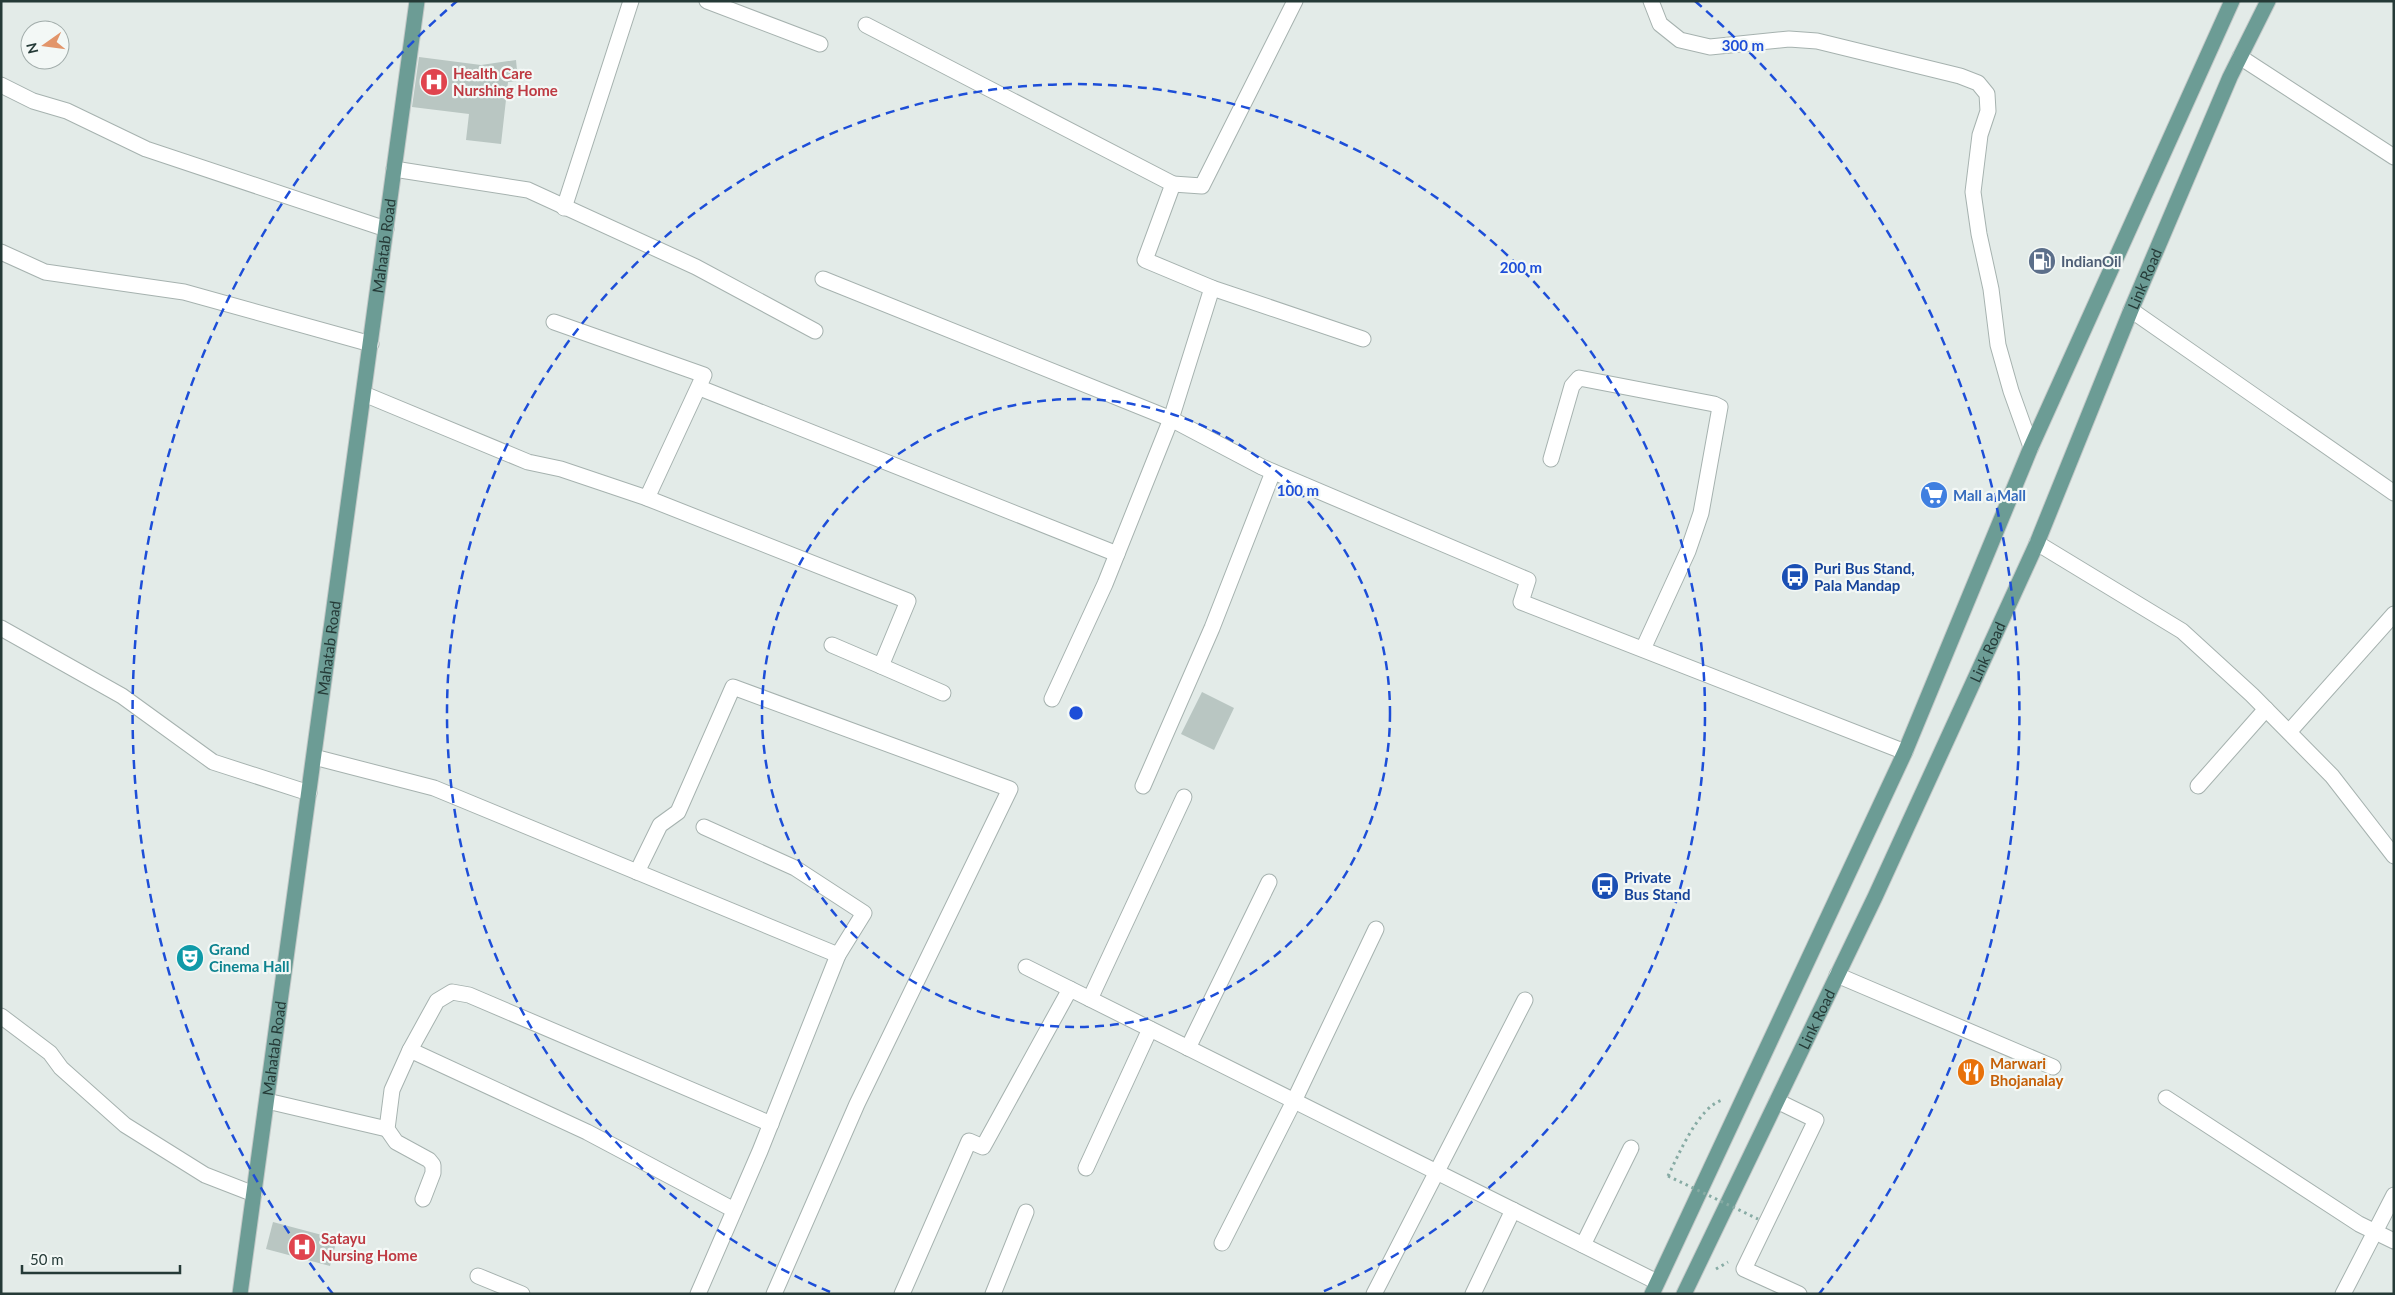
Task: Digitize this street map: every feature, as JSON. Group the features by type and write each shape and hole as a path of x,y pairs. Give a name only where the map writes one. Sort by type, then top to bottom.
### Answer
{"main road":[{"name":"Mahatab Road","path":"240,1294 417,1"},
{"name":"Link Road","path":"1655,1288 1905,752 2032,447 2232,1"},
{"name":"Link Road","path":"1684,1294 1837,975 2037,543 2132,310 2240,57 2268,1"}],"street":[{"path":"564,208 631,1"},
{"path":"707,1 820,44"},
{"path":"866,25 1173,184 1202,186 1295,1"},
{"path":"1652,1 1660,24 1680,40 1710,46 1789,38 1817,41 1960,76 1978,84 1987,94 1988,111 1980,135 1973,192 1979,234 1991,289 1998,345 2011,391 2032,447"},
{"path":"2240,57 2394,157"},
{"path":"1,85 33,101 66,111 146,149 386,229"},
{"path":"394,169 528,190 696,267 814,331"},
{"path":"1173,184 1145,260 1212,288 1363,339"},
{"path":"1,252 44,272 184,292 371,344"},
{"path":"823,280 1171,419 1273,472 1528,580 1521,602 1905,752"},
{"path":"1052,699 1117,554 1171,419 1212,288"},
{"path":"2132,310 2394,493"},
{"path":"554,322 704,375 700,388 647,498"},
{"path":"1551,459 1572,386 1579,378 1714,404 1720,407 1702,513 1688,550 1643,649"},
{"path":"700,388 1117,554"},
{"path":"364,394 528,462 561,469 647,498 908,601 881,666"},
{"path":"1144,786 1212,628 1273,472"},
{"path":"2037,543 2182,631 2266,709 2332,776 2394,856"},
{"path":"2289,732 2394,614"},
{"path":"1,628 122,696 213,762 309,793"},
{"path":"832,645 943,694"},
{"path":"637,872 660,825 678,812 733,687 1010,789 857,1104 774,1294"},
{"path":"2198,786 2266,709"},
{"path":"314,757 434,788 838,955"},
{"path":"1090,999 1184,797"},
{"path":"698,1294 771,1124 838,955 864,913 796,868 704,827"},
{"path":"1188,1048 1269,882"},
{"path":"1222,1243 1294,1101 1376,929"},
{"path":"1026,968 1583,1245 1655,1288"},
{"path":"1837,975 2053,1067"},
{"path":"902,1294 969,1141 983,1147 1070,989"},
{"path":"423,1199 433,1173 433,1165 430,1160 396,1142 388,1129 392,1090 410,1050 437,1001 452,992 469,995 771,1124"},
{"path":"1374,1294 1526,1000"},
{"path":"1,1016 50,1053 61,1068 125,1124 205,1175 254,1194"},
{"path":"1086,1168 1150,1029"},
{"path":"410,1050 587,1132 734,1210"},
{"path":"2166,1098 2359,1224 2394,1241"},
{"path":"267,1101 388,1129"},
{"path":"1776,1101 1816,1120 1744,1269 1799,1294"},
{"path":"1583,1245 1631,1148"},
{"path":"2343,1294 2394,1195"},
{"path":"1473,1294 1513,1210"},
{"path":"993,1294 1026,1212"},
{"path":"478,1276 522,1294"}],"path":[{"path":"1747,1093 1714,1103 1696,1124 1668,1176 1758,1219"}],"building":[{"path":"419,57 481,65 516,60 518,81 508,82 501,144 466,140 469,114 412,107"},
{"path":"1202,692 1234,708 1214,750 1181,734"},
{"path":"273,1222 337,1239 330,1266 266,1249"}],"place":[{"name":"Health Care Nurshing Home","path":"434,82"},
{"name":"IndianOil","path":"2042,261"},
{"name":"Mall a Mall","path":"1934,495"},
{"name":"Puri Bus Stand, Pala Mandap","path":"1795,577"},
{"name":"Private Bus Stand","path":"1605,886"},
{"name":"Grand Cinema Hall","path":"190,958"},
{"name":"Marwari Bhojanalay","path":"1971,1072"},
{"name":"Satayu Nursing Home","path":"302,1247"}]}
